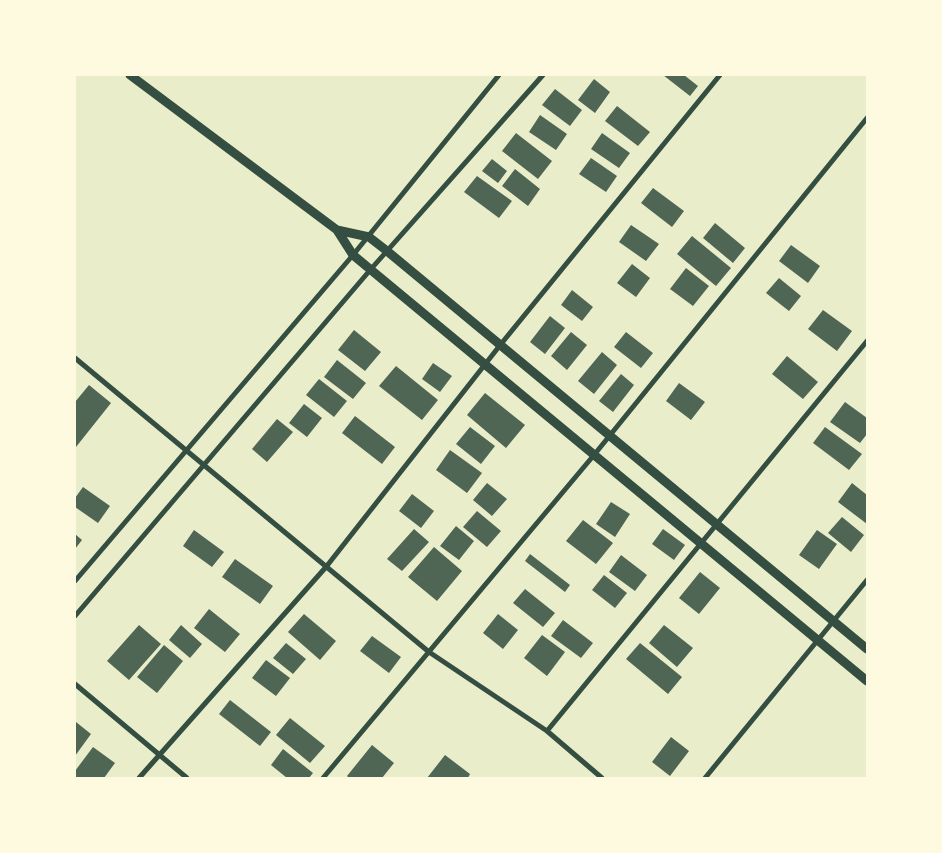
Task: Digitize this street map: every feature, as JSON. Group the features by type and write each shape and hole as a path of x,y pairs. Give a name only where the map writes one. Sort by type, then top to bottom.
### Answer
{"street":[{"path":"130,75 337,230 354,255 867,681"},
{"path":"75,581 354,255 499,75"},
{"path":"75,616 371,269 543,75"},
{"path":"139,778 326,566 501,344 720,75"},
{"path":"323,778 610,436 867,118"},
{"path":"337,230 369,236 867,649"},
{"path":"547,731 867,341"},
{"path":"75,358 429,652 547,731 602,778"},
{"path":"705,778 867,580"},
{"path":"75,684 187,778"}],"building":[{"path":"663,75 684,75 698,86 690,96"},
{"path":"594,79 610,92 595,113 578,100"},
{"path":"555,89 582,110 570,126 542,105"},
{"path":"617,106 650,132 638,146 605,121"},
{"path":"540,115 567,134 556,150 529,132"},
{"path":"516,133 552,161 538,179 502,151"},
{"path":"602,133 630,153 619,168 591,149"},
{"path":"591,158 617,176 606,192 579,174"},
{"path":"492,159 507,171 498,183 482,171"},
{"path":"515,169 540,189 528,206 502,186"},
{"path":"477,176 512,201 499,218 464,192"},
{"path":"653,188 684,211 672,227 641,203"},
{"path":"715,223 745,248 733,263 703,238"},
{"path":"631,225 659,244 646,261 619,242"},
{"path":"692,236 731,268 716,286 677,254"},
{"path":"791,245 820,266 808,283 779,261"},
{"path":"632,264 650,278 636,297 617,283"},
{"path":"686,268 709,286 693,306 670,289"},
{"path":"779,278 801,296 789,311 766,293"},
{"path":"572,290 593,307 582,321 561,305"},
{"path":"823,310 852,331 837,351 808,329"},
{"path":"550,316 565,328 545,354 530,342"},
{"path":"354,330 381,352 365,371 338,350"},
{"path":"571,332 587,345 567,370 551,356"},
{"path":"626,332 653,353 641,368 614,347"},
{"path":"602,352 617,365 594,394 578,381"},
{"path":"787,356 818,382 803,399 772,374"},
{"path":"337,360 366,383 353,399 324,377"},
{"path":"433,363 452,376 440,392 422,379"},
{"path":"396,366 438,400 422,420 379,386"},
{"path":"621,374 634,385 613,412 599,401"},
{"path":"319,379 347,401 334,417 306,395"},
{"path":"679,383 705,402 691,420 666,401"},
{"path":"89,385 111,403 76,447 75,402"},
{"path":"485,393 525,425 506,448 467,415"},
{"path":"845,402 867,418 867,434 860,443 830,422"},
{"path":"304,404 322,418 307,437 289,423"},
{"path":"355,416 395,447 382,464 342,433"},
{"path":"277,419 293,432 267,462 252,449"},
{"path":"470,427 495,446 481,464 456,444"},
{"path":"825,427 862,454 849,470 813,443"},
{"path":"450,450 482,473 467,493 436,470"},
{"path":"487,483 507,499 492,516 473,500"},
{"path":"852,483 867,495 867,524 838,502"},
{"path":"83,487 110,506 98,523 75,507 75,498"},
{"path":"412,494 434,511 421,528 399,511"},
{"path":"611,502 630,514 615,537 596,524"},
{"path":"477,511 501,531 487,547 463,527"},
{"path":"842,517 864,535 851,552 828,533"},
{"path":"583,520 613,543 596,564 566,541"},
{"path":"456,526 474,541 459,560 440,546"},
{"path":"414,529 429,542 402,571 387,559"},
{"path":"663,529 685,545 674,560 652,544"},
{"path":"194,530 224,552 212,567 183,546"},
{"path":"817,530 837,544 819,569 799,555"},
{"path":"75,534 82,540 75,549"},
{"path":"434,547 462,571 437,601 408,577"},
{"path":"530,554 570,585 565,592 525,561"},
{"path":"621,555 647,575 635,591 609,572"},
{"path":"235,559 273,586 260,604 222,577"},
{"path":"700,572 720,588 699,614 679,598"},
{"path":"604,575 627,593 615,608 592,590"},
{"path":"525,589 555,613 543,627 513,603"},
{"path":"209,609 240,634 225,652 194,628"},
{"path":"304,614 336,641 320,660 288,632"},
{"path":"498,614 518,630 503,649 483,633"},
{"path":"563,620 593,643 581,658 551,636"},
{"path":"139,625 161,644 129,680 107,661"},
{"path":"181,625 202,644 190,658 169,640"},
{"path":"664,625 693,648 677,667 649,643"},
{"path":"542,635 565,652 547,676 524,658"},
{"path":"372,636 401,657 389,673 360,651"},
{"path":"286,643 306,659 293,674 273,658"},
{"path":"640,643 682,677 668,694 626,659"},
{"path":"164,645 183,661 157,693 137,677"},
{"path":"266,660 290,678 276,696 252,678"},
{"path":"230,700 271,732 260,746 219,714"},
{"path":"290,718 325,746 310,763 276,735"},
{"path":"75,723 91,734 75,756"},
{"path":"671,737 689,751 670,776 652,762"},
{"path":"372,745 394,763 382,778 349,778 347,776"},
{"path":"93,747 115,763 104,778 75,778 75,771"},
{"path":"283,749 313,773 309,778 287,778 271,765"},
{"path":"445,755 470,774 468,778 427,778"}]}
